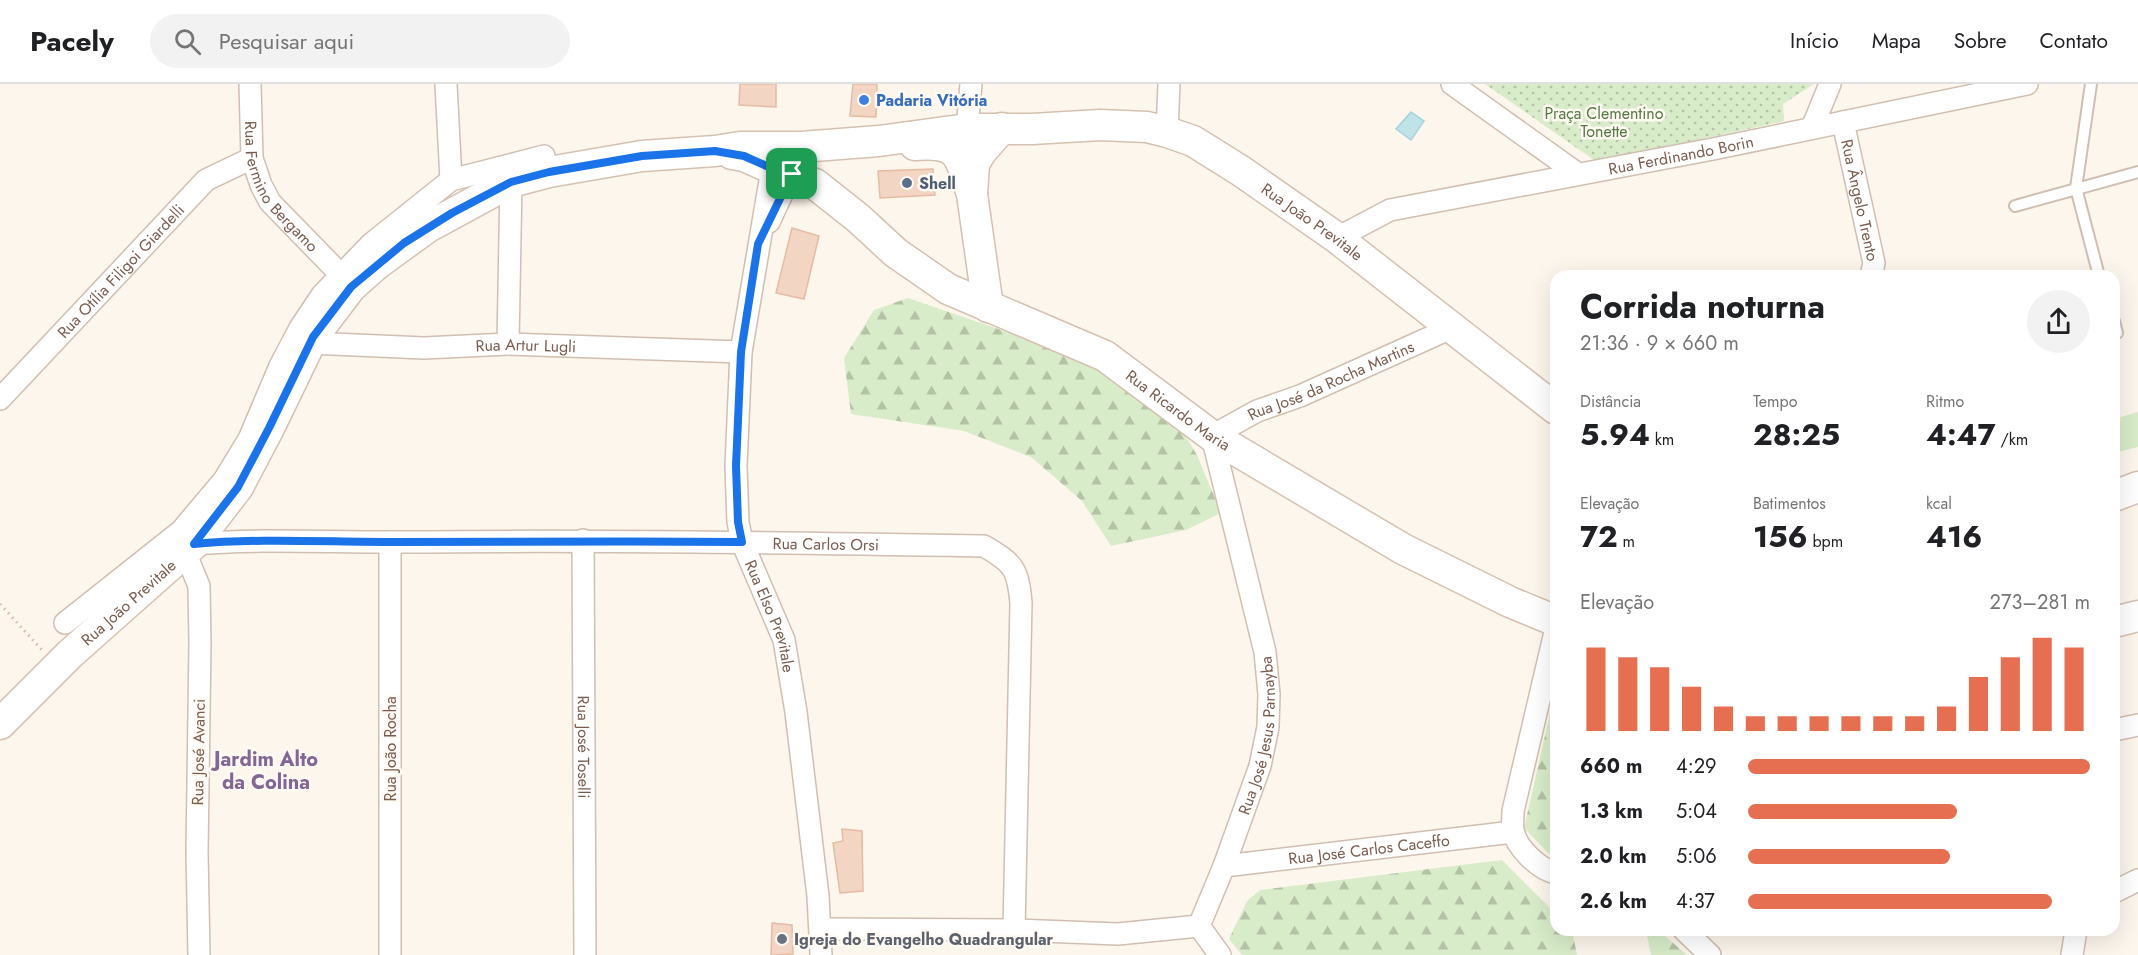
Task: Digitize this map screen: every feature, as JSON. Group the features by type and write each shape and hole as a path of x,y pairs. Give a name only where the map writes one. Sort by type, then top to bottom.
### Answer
{"main road":[{"name":"Rua João Previtale","path":"961,140 1002,128 1032,129 1100,125 1147,127 1193,141 1241,171 1337,238 1550,404"},
{"path":"972,194 974,164 981,152 1002,128"},
{"path":"791,164 822,173 842,155 857,150 944,145 961,140 961,161 972,194 988,307"},
{"name":"Rua João Previtale","path":"0,724 57,667 190,548 238,487 310,343 351,287 377,264 428,227 511,182 549,172 642,156 740,147 791,164"},
{"name":"Rua Ricardo Maria","path":"791,164 858,218 896,254 948,289 1105,356 1212,436 1403,549 1510,603 1550,619"},
{"path":"2120,494 2138,487"},
{"path":"2120,620 2138,616"}],"street":[{"name":"Rua Fermino Bergamo","path":"250,84 252,158 261,184 270,202 341,275"},
{"path":"447,84 451,180"},
{"path":"961,140 971,84"},
{"path":"1167,132 1169,84"},
{"path":"1452,84 1578,174"},
{"path":"1812,128 1830,84"},
{"name":"Rua Ferdinando Borin","path":"1337,238 1390,210 2027,84"},
{"name":"Rua Ângelo Trento","path":"1843,122 1874,263 1872,270"},
{"name":"Rua João Previtale","path":"65,623 181,531 224,480 249,439 280,366 300,328 322,295 371,244 451,180 544,156"},
{"name":"Rua Otília Filigoi Giardelli","path":"0,399 206,180 252,158"},
{"name":"Rua Elso Previtale","path":"791,164 758,244 741,352 736,466 738,522 742,542 784,640 796,712 821,955"},
{"path":"508,344 511,182"},
{"name":"Rua José da Rocha Martins","path":"1212,436 1257,411 1300,396 1451,328"},
{"name":"Rua Artur Lugli","path":"310,343 424,348 508,344 741,352"},
{"name":"Rua José Jesus Parnayba","path":"1199,926 1224,866 1260,766 1268,727 1269,694 1265,652 1212,436"},
{"name":"Rua Carlos Orsi","path":"190,548 240,540 390,542 583,540 984,546 1008,560 1019,580 1021,603 1014,930"},
{"name":"Rua José Toselli","path":"583,540 585,955"},
{"name":"Rua João Rocha","path":"390,542 390,955"},
{"name":"Rua José Avanci","path":"190,548 199,586 196,852 199,955"},
{"path":"1550,654 1513,811 1513,832 1522,848 1534,862 1550,872"},
{"path":"2120,729 2138,725"},
{"name":"Rua José Carlos Caceffo","path":"1224,866 1513,832"},
{"path":"2120,889 2138,880"},
{"path":"820,929 1014,930 1118,934 1199,926 1220,955"},
{"path":"1690,936 1710,955"},
{"path":"2072,955 2074,936"}],"lane":[{"path":"2091,84 2076,188 2097,270"},
{"path":"2015,206 2138,172"}],"path":[{"path":"0,604 57,667"}],"green space":[{"name":"Praça Clementino Tonette","path":"1485,84 1814,84 1783,104 1784,121 1597,162"},
{"path":"908,298 1051,347 1104,373 1183,432 1197,455 1221,513 1186,530 1111,546 1082,501 1031,457 964,431 851,414 844,358 874,310"},
{"path":"2138,412 2138,447 2120,452 2120,417"},
{"path":"1550,714 1550,855 1524,828"},
{"path":"1502,860 1550,908 1550,936 1573,936 1577,955 1242,955 1229,939 1247,901 1260,890"},
{"path":"1647,936 1665,936 1687,955 1651,955"}],"water":[{"path":"1411,112 1424,121 1411,140 1396,129"}],"building":[{"path":"740,84 776,84 776,107 739,105"},
{"name":"Padaria Vitória","path":"853,84 877,84 876,117 850,116"},
{"name":"Shell","path":"933,169 935,195 880,198 878,171"},
{"path":"792,228 819,236 804,299 776,293"},
{"path":"842,829 862,831 863,891 840,893 833,843 843,841"},
{"name":"Igreja do Evangelho Quadrangular","path":"772,923 792,925 793,954 771,955"}],"place":[{"name":"Padaria Vitória","path":"864,100"},
{"name":"Shell","path":"907,183"},
{"name":"Igreja do Evangelho Quadrangular","path":"782,939"}],"district":[{"name":"Jardim Alto da Colina","path":"266,770"}],"route":[{"path":"715,151 744,156 792,174 758,244 741,352 736,466 738,522 742,542 240,540 194,544 238,487 313,337 351,287 377,264 428,227 511,182 549,172 642,156 715,151"}]}
